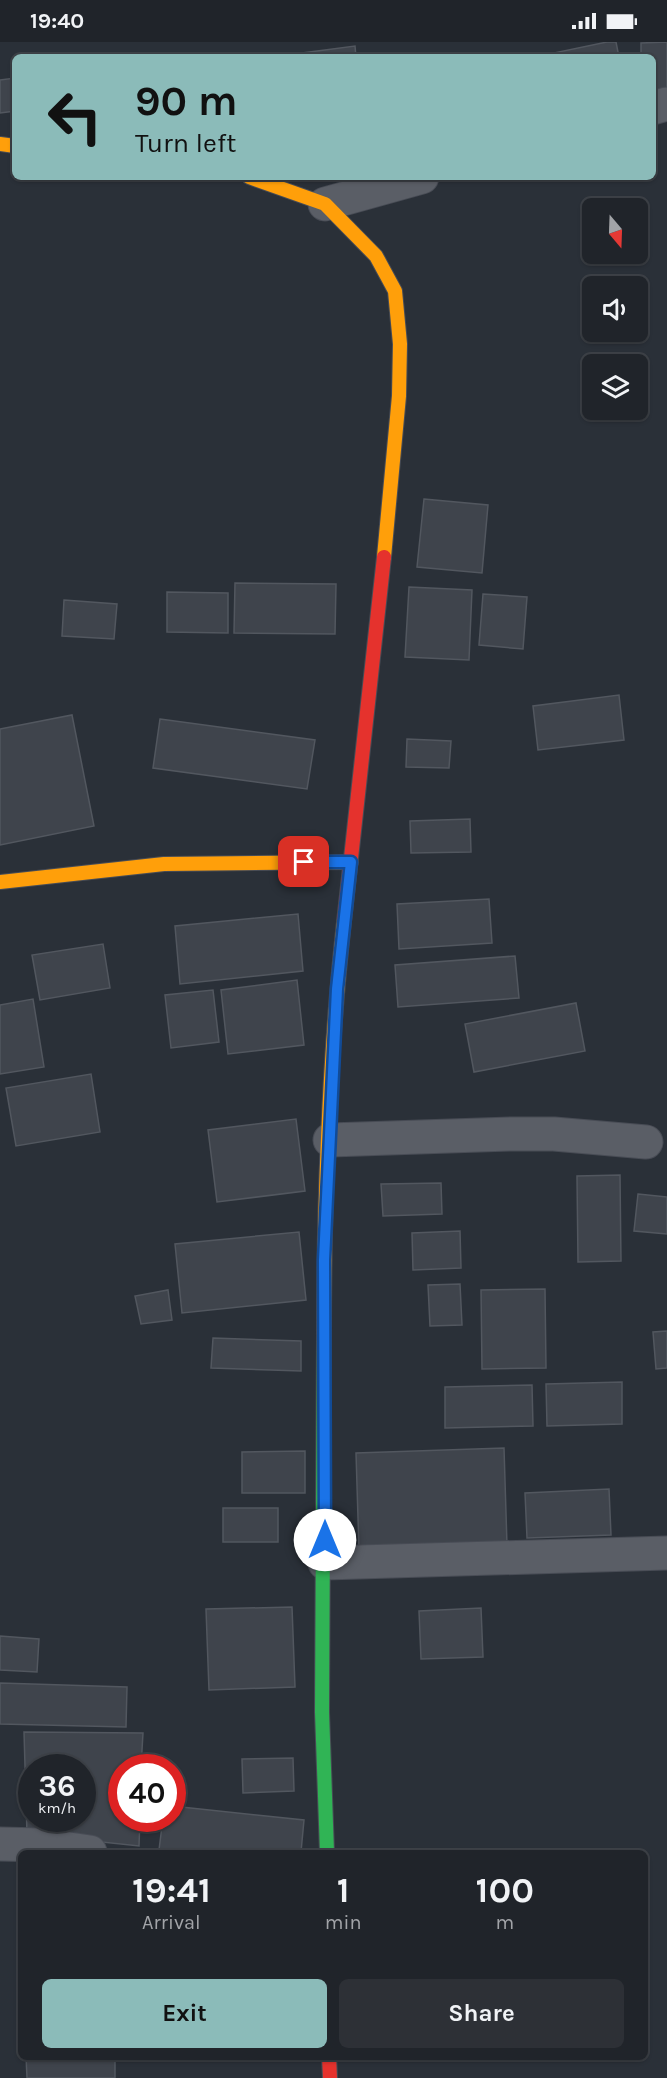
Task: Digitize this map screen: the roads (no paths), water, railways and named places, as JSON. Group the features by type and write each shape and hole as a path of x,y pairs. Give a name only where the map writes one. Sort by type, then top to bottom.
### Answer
{"street":[{"path":"259,180 325,204 376,256 395,291 400,344 399,396 378,618 337,989 324,1260 325,1563 322,1712 327,1850"},
{"path":"325,204 411,180"},
{"path":"0,882 164,864 351,862"},
{"path":"330,1140 554,1134 646,1142"},
{"path":"325,1563 667,1553"},
{"path":"0,1844 42,1845 76,1850"},
{"path":"330,2060 330,2078"}]}
